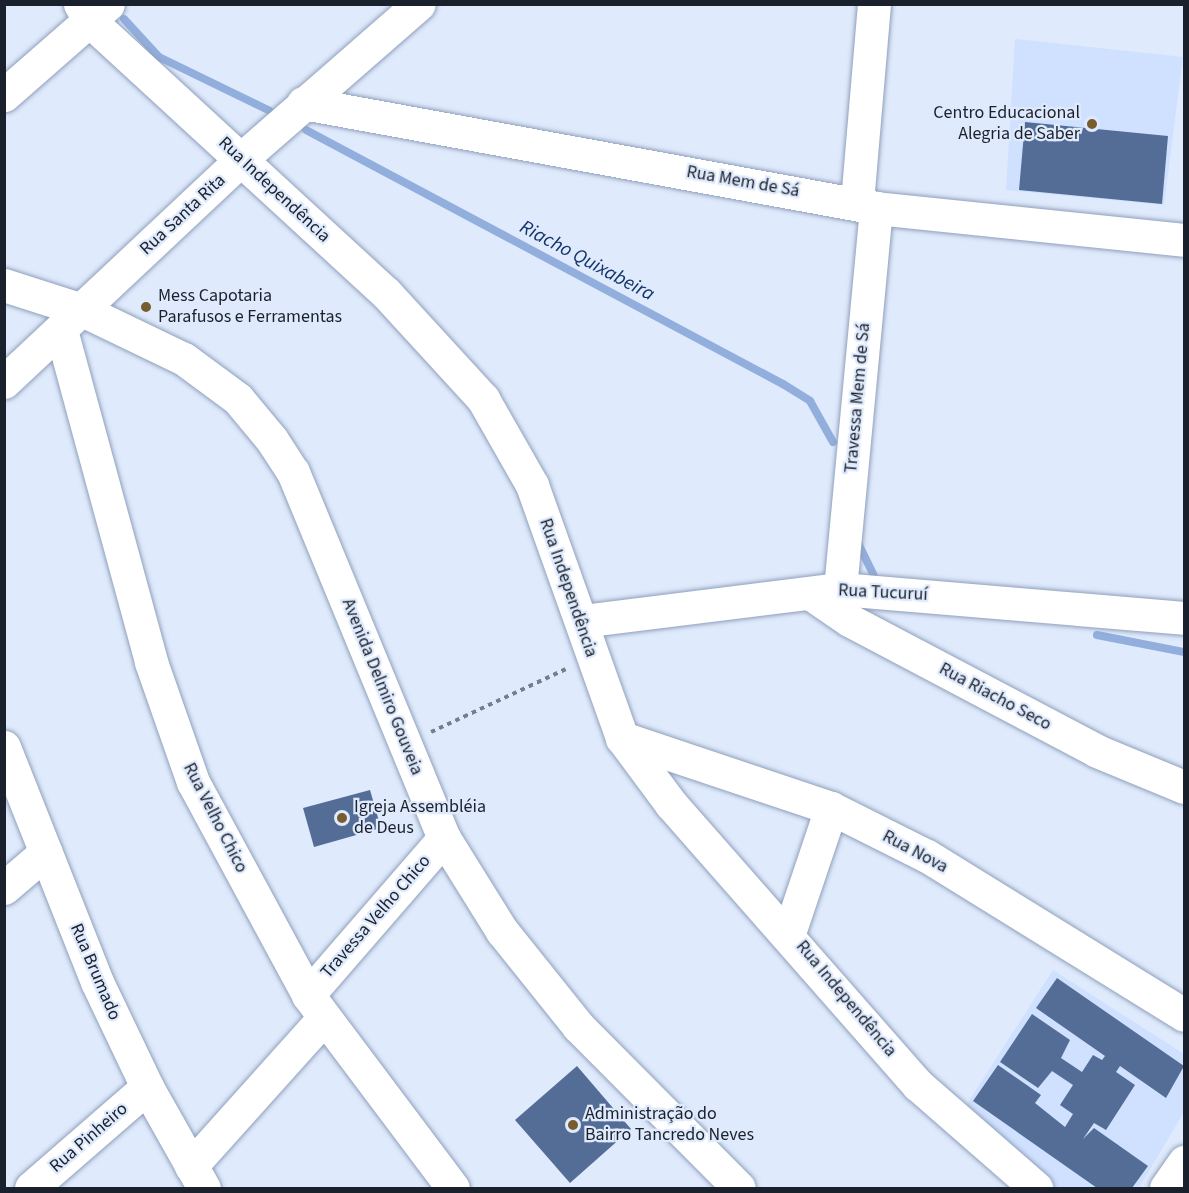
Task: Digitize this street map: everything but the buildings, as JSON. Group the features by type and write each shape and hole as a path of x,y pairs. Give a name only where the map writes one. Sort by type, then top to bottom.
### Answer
{"street":[{"name":"Rua Santa Rita","path":"4,382 240,160 419,4"},
{"name":"Travessa Mem de Sá","path":"826,591 866,205 874,4"},
{"path":"4,95 92,10"},
{"name":"Rua Independência","path":"92,10 240,160 387,293 483,399 532,485 582,621 591,658 622,738 671,804 789,933 918,1084 1036,1188"},
{"name":"Rua Mem de Sá","path":"303,103 866,205 1185,240"},
{"name":"Avenida Delmiro Gouveia","path":"4,285 71,320 184,358 238,399 272,440 293,472 444,838 502,932 578,1026 739,1188"},
{"name":"Rua Velho Chico","path":"71,320 150,662 193,782 316,1007 453,1188"},
{"name":"Rua Tucuruí","path":"582,621 826,591 1185,618"},
{"name":"Rua Riacho Seco","path":"826,591 849,620 1097,751 1185,787"},
{"name":"Rua Nova","path":"622,738 831,808 927,856 1185,1015"},
{"name":"Rua Brumado","path":"4,747 46,852 147,1087 198,1177"},
{"path":"789,933 831,808"},
{"name":"Travessa Velho Chico","path":"198,1177 316,1007 444,838"},
{"path":"4,888 46,852"},
{"name":"Rua Pinheiro","path":"31,1188 147,1087"},
{"path":"1166,1188 1185,1162"}],"path":[{"path":"406,744 591,658"}],"shaded area":[{"name":"Centro Educacional Alegria de Saber","path":"1015,39 1183,57 1164,205 1006,190"},
{"path":"1053,970 1184,1054 1184,1112 1139,1188 1057,1188 965,1107"}],"waterway":[{"name":"Riacho Quixabeira","path":"124,19 159,57 270,111"},
{"name":"Riacho Quixabeira","path":"306,130 783,384 810,401 833,442"},
{"name":"Riacho Quixabeira","path":"857,541 873,574"},
{"name":"Riacho Quixabeira","path":"1097,635 1184,652"}],"place":[{"name":"Centro Educacional Alegria de Saber","path":"1092,124"},
{"name":"Mess Capotaria Parafusos e Ferramentas","path":"146,307"},
{"name":"Igreja Assembléia de Deus","path":"342,818"},
{"name":"Administração do Bairro Tancredo Neves","path":"573,1125"}]}
